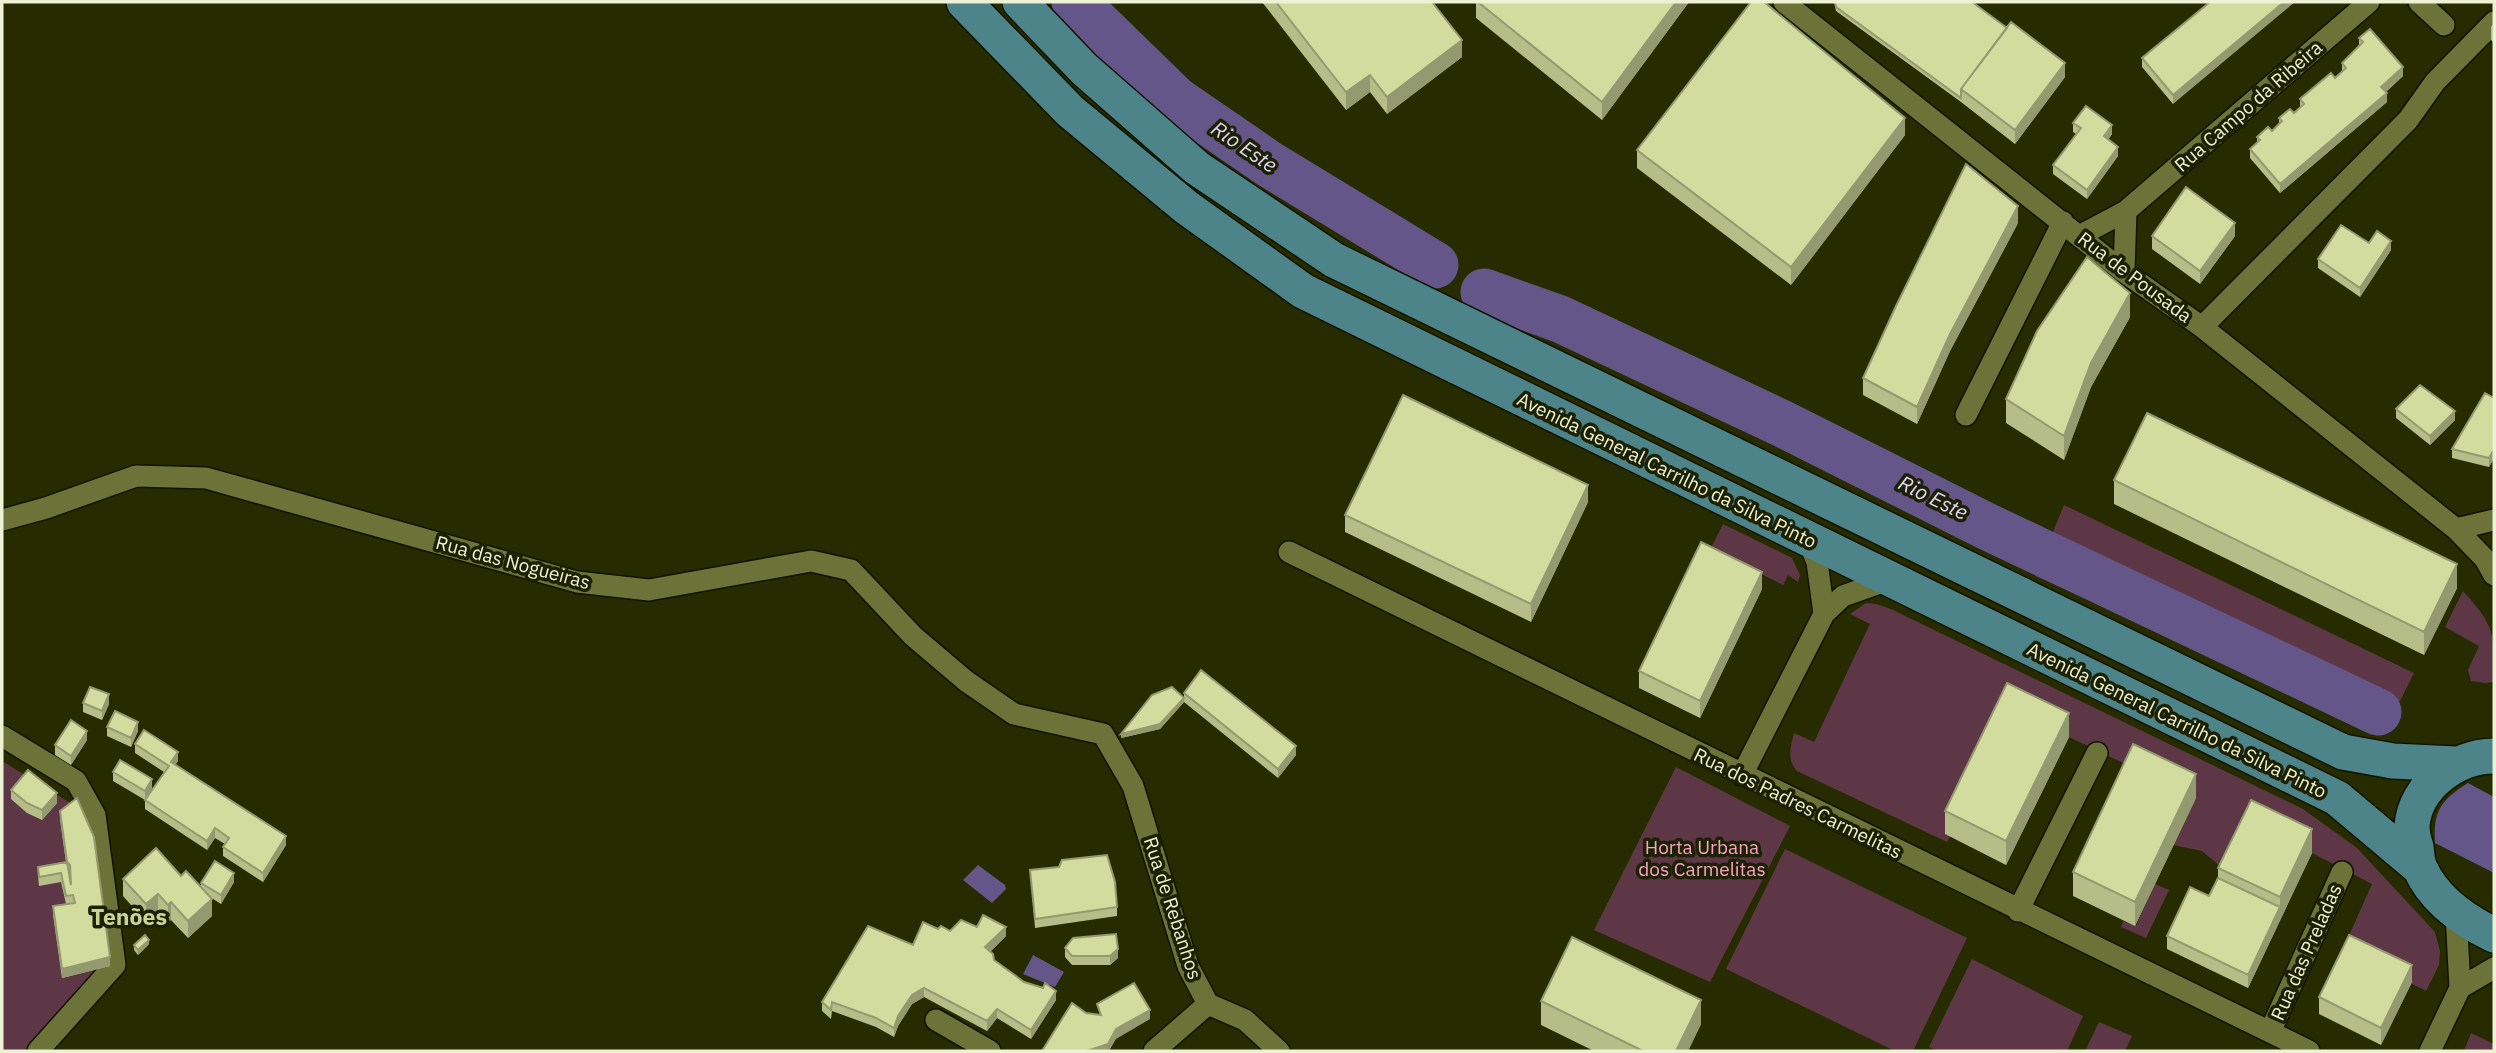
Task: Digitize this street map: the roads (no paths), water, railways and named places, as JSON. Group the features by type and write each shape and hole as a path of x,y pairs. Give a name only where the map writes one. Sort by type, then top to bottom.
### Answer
{"main road":[{"name":"Avenida General Carrilho da Silva Pinto","path":"964,2 1069,111 1186,207 1303,291 2337,798 2419,867"},
{"path":"1020,2 1084,69 1197,168 1334,260 2343,752 2393,761 2456,764 2493,754"},
{"path":"2456,764 2435,780 2420,800 2412,827 2419,867 2438,895 2456,913 2494,935"}],"street":[{"name":"Rua de Pousada","path":"1784,2 2124,272 2202,327 2456,529 2485,559 2494,575"},
{"name":"Rua Campo da Ribeira","path":"2079,236 2126,211 2369,2"},
{"path":"2419,2 2444,26"},
{"path":"2202,327 2408,120 2435,82 2494,22"},
{"path":"2124,272 2126,211"},
{"path":"1966,415 2063,222"},
{"name":"Rua das Nogueiras","path":"2,520 46,508 136,476 206,478 577,582 649,590 811,561 851,570 913,636 966,681 1014,714 1103,734"},
{"path":"2456,529 2494,520"},
{"path":"1808,540 1817,562 1824,614"},
{"name":"Rua dos Padres Carmelitas","path":"1289,552 2274,1040 2309,1051"},
{"path":"1742,775 1824,614 1843,596 1888,580"},
{"name":"Rua de Rebanhos","path":"1103,734 1133,786 1188,967 1208,1004 1245,1020 1279,1051"},
{"path":"2,736 76,781 95,815 115,965 38,1051"},
{"path":"2018,911 2096,753"},
{"name":"Rua das Preladas","path":"2274,1040 2342,872"},
{"path":"2430,1051 2460,988 2456,913"},
{"path":"2460,988 2494,968"},
{"path":"1154,1051 1208,1004"},
{"path":"936,1020 990,1051"}],"waterway":[{"name":"Rio Este","path":"1075,2 1176,100 1269,164 1435,265"},
{"name":"Rio Este","path":"1484,292 1560,319 1783,424 1986,526 2378,712"}],"district":[{"name":"Tenões","path":"129,917"}],"park label":[{"name":"Horta Urbana dos Carmelitas","path":"1702,858"}]}
